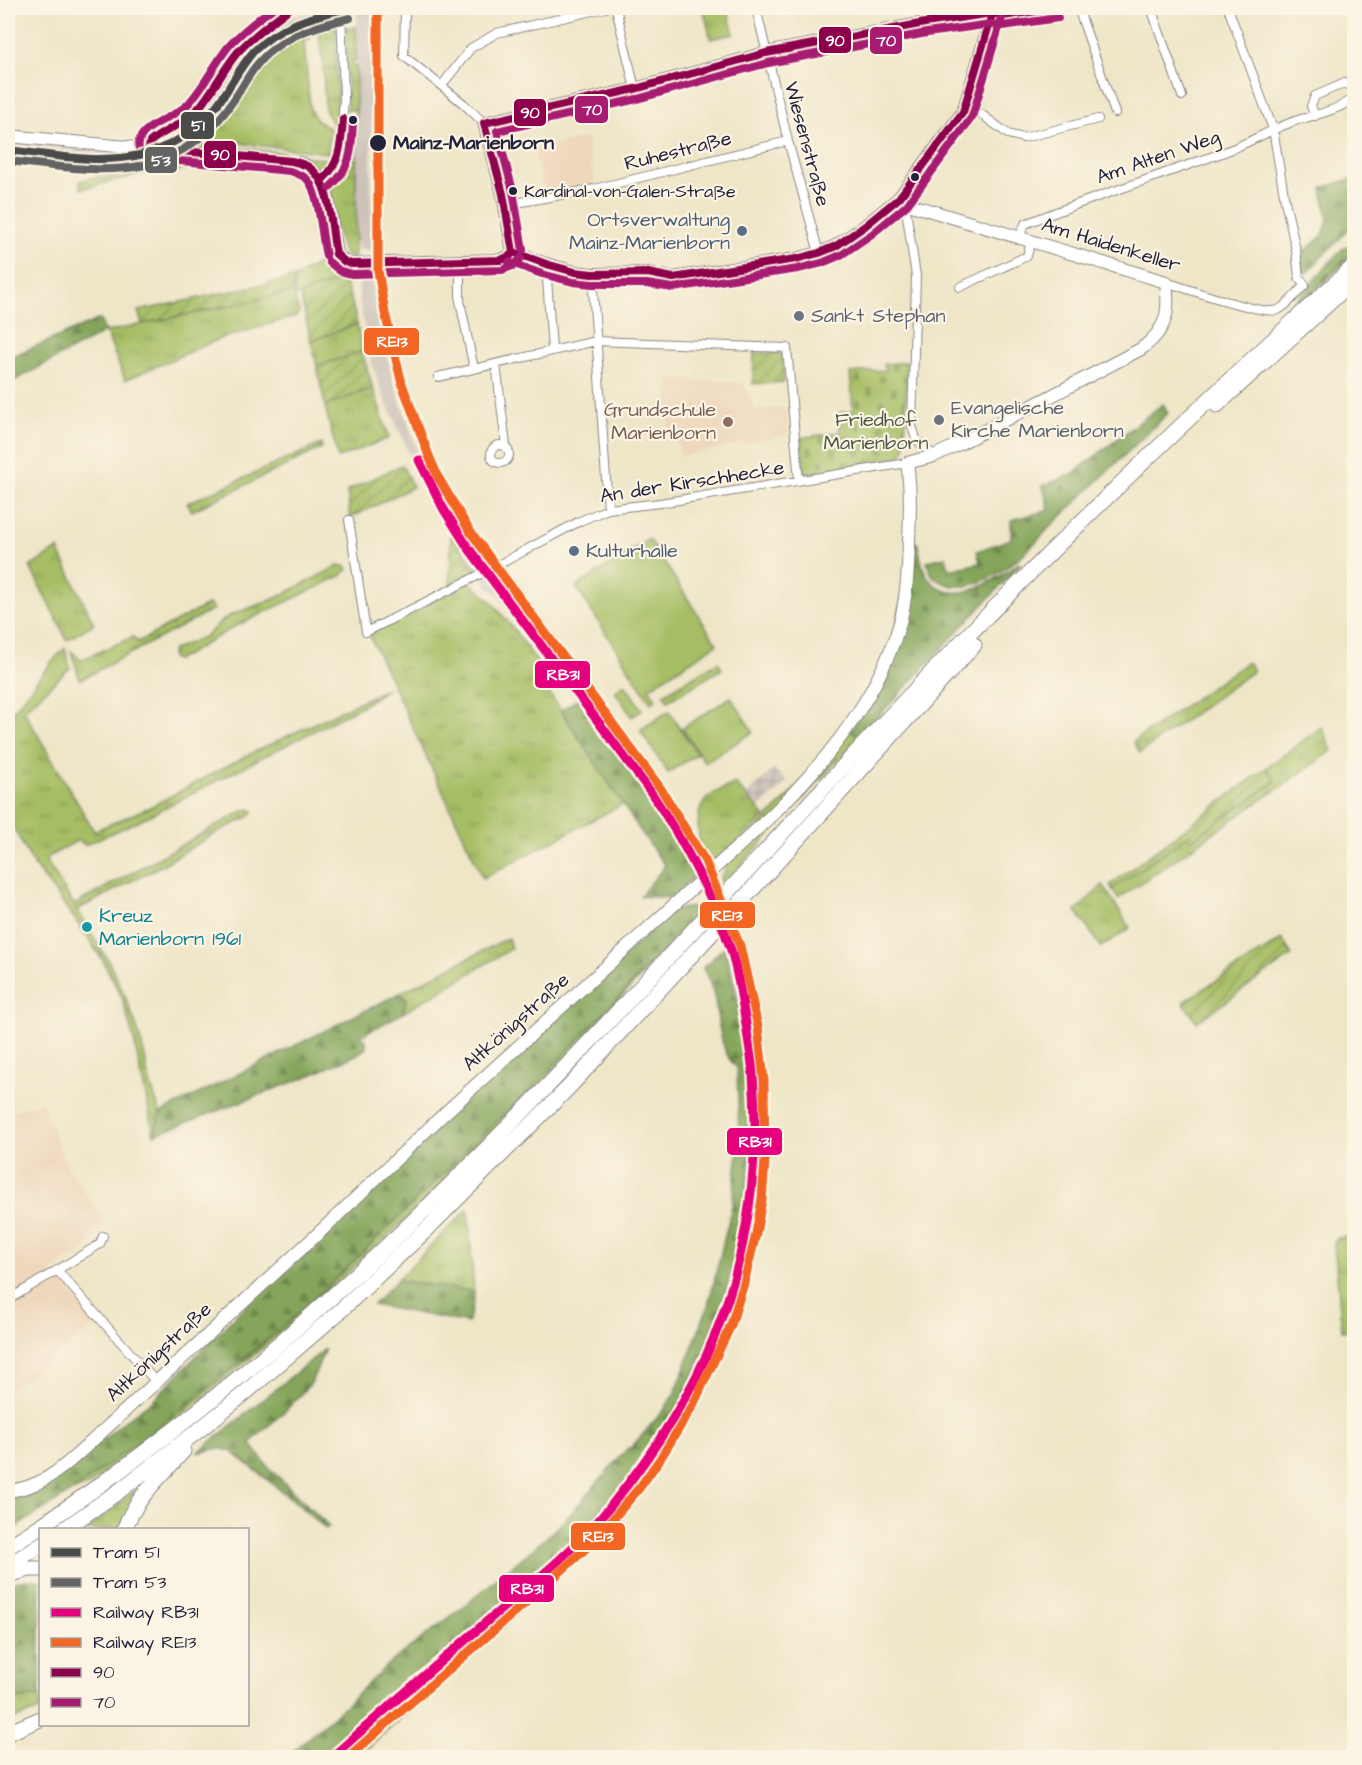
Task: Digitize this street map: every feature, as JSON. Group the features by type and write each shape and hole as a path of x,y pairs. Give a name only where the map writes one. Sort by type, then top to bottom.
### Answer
{"highway":[{"path":"732,899 850,759 1077,526 1211,397 1354,266"},
{"path":"66,1528 200,1430 340,1311 428,1228 569,1087 732,899 1081,534 1354,280"},
{"path":"8,1547 111,1476 179,1425 335,1295 417,1218 702,932"},
{"path":"125,1528 139,1500 200,1430"},
{"path":"8,1566 39,1546"},
{"path":"8,1575 29,1569 39,1569"},
{"path":"8,1726 36,1721"},
{"path":"8,1733 36,1721"},
{"path":"8,1742 36,1721"}],"street":[{"path":"149,148 150,142 156,137 178,125 196,111 237,53 290,8"},
{"path":"405,8 404,56 442,85 484,123 505,205 513,252"},
{"path":"442,85 471,48 497,33 606,8"},
{"path":"616,8 635,89"},
{"name":"Wiesenstraße","path":"756,8 788,141 819,253"},
{"path":"484,123 635,89 766,53 993,10 1003,16 1056,8"},
{"path":"1078,8 1115,113"},
{"path":"1151,8 1182,96"},
{"path":"1228,8 1274,129"},
{"path":"513,252 546,264 592,274 648,273 678,277 782,262 819,253 836,246 851,238 902,201 963,112 993,10"},
{"path":"322,180 334,168 340,154 344,98 341,11"},
{"name":"Am Alten Weg","path":"960,287 1027,256 1025,224 1080,202 1229,150 1274,129 1315,116 1350,102 1354,94 1352,87 1345,83 1315,96 1311,106 1315,116"},
{"path":"966,103 1008,134 1023,138 1098,119"},
{"name":"Am Haidenkeller","path":"902,201 1249,307 1273,312 1285,306 1305,285 1299,277 1274,129"},
{"path":"8,136 300,163 312,168 322,180 327,192 336,255 352,264 501,260 513,252"},
{"name":"Ruhestraße","path":"505,205 594,189 788,141"},
{"path":"902,201 916,276 912,426 916,439 934,456"},
{"path":"460,261 460,301 474,369"},
{"path":"546,264 552,350"},
{"path":"592,274 608,508"},
{"path":"912,462 934,456 1148,344 1158,334 1166,316 1168,301 1166,282"},
{"path":"438,377 596,341 787,348 799,481"},
{"path":"496,364 505,446"},
{"name":"An der Kirschhecke","path":"349,520 366,632 608,508 660,503 912,462"},
{"name":"Altkönigstraße","path":"8,1491 28,1487 61,1470 322,1230 445,1113 775,813 808,777 845,730 882,669 899,627 906,594 912,462"},
{"path":"8,1299 100,1244 103,1236"},
{"path":"57,1270 152,1385"}],"shaded area":[{"path":"323,8 353,8 299,23 272,38 243,68 212,116 188,137 184,129 206,109 232,69 255,41 290,18"},
{"path":"372,8 371,250 358,250 358,240 356,240 356,147 353,147 352,141 356,140 357,12"},
{"path":"586,138 595,184 544,194 533,148"},
{"path":"8,144 102,152 160,153 150,158 107,161 8,153"},
{"path":"359,271 372,271 383,341 400,401 430,478 457,526 485,567 477,572 422,483 379,385 371,361 359,299"},
{"name":"Grundschule Marienborn","path":"669,379 744,383 755,409 786,408 789,434 681,456 674,434 668,434"},
{"path":"489,573 670,808 697,861 737,959 751,1029 757,1075 759,1121 754,1201 743,1262 734,1296 717,1342 684,1411 635,1484 592,1533 517,1602 336,1757 322,1758 546,1564 591,1521 655,1443 694,1375 717,1319 734,1265 746,1203 751,1122 748,1070 742,1025 722,940 695,873 630,771 499,595 489,587 482,576"},
{"path":"774,769 787,782 758,809 745,796"},
{"path":"42,1102 67,1166 106,1223 93,1232 87,1249 51,1271 99,1323 8,1391 8,1112"}],"green space":[{"path":"703,8 727,8 734,34 711,39"},
{"path":"336,15 338,92 336,125 332,123 325,109 319,32 325,21"},
{"path":"309,27 310,39 304,41 310,109 317,121 330,128 328,153 193,138 226,108 246,74 265,50 274,42"},
{"path":"346,27 348,29 356,27 356,60 353,60 353,65 356,66 356,120 355,110 347,110"},
{"path":"350,126 356,126 356,140 353,141 353,146 356,146 354,258 346,256 343,252 330,195 333,182 343,163"},
{"path":"185,139 193,144 277,152 332,162 327,166 318,167 170,147"},
{"path":"180,156 265,161 297,166 311,174 320,189 325,212 319,215 308,189 294,177 270,170 239,167 202,166 175,171 169,165"},
{"path":"145,166 150,167 152,171 81,189 80,181 144,170"},
{"path":"1354,178 1354,224 1305,274 1299,256 1323,235 1328,220 1322,188"},
{"path":"1347,246 1354,248 1354,254 1294,310 1291,305"},
{"path":"325,260 333,263 344,279 296,296 295,277"},
{"path":"293,278 293,292 142,324 138,311"},
{"path":"344,279 357,324 311,341 300,294"},
{"path":"293,292 299,312 296,316 219,339 125,380 106,332"},
{"path":"100,319 105,332 8,384 8,358"},
{"path":"357,324 362,352 317,366 311,341"},
{"path":"362,352 373,388 325,406 317,366"},
{"path":"754,353 780,353 784,382 753,384"},
{"name":"Friedhof Marienborn","path":"907,362 905,448 900,457 804,473 801,438 840,432 839,413 853,411 850,373 885,370 884,364"},
{"path":"373,388 389,438 338,458 325,406"},
{"path":"1163,404 1168,413 1014,562 986,580 971,585 956,586 942,582 932,574 927,561 946,557 949,570 980,563 977,551 1011,539 1011,520 1049,510 1043,486 1072,474"},
{"path":"321,444 322,448 192,511 187,503"},
{"path":"402,465 413,487 350,518 347,491"},
{"path":"451,532 477,572 450,587"},
{"path":"649,539 717,644 649,688 656,699 651,703 576,587"},
{"path":"916,542 927,576 937,586 948,592 973,589 986,584 1019,563 1020,565 859,737 851,730 887,670"},
{"path":"58,549 94,624 67,640 30,567"},
{"path":"338,566 345,566 348,569 341,576 234,627 178,660 173,659 171,654 174,649 206,636 231,615 276,598"},
{"path":"469,582 492,602 543,670 547,690 623,804 483,878 369,634"},
{"path":"209,604 214,609 80,680 71,651 81,660 133,637 138,642"},
{"path":"65,648 70,668 25,709 26,715 94,831 150,807 256,751 389,688 362,706 141,820 85,845 78,840 45,859 74,905 243,811 250,809 253,811 248,817 77,910 108,960 138,1031 147,1073 160,1113 154,1135 134,1040 122,998 103,961 34,865 8,818 8,718"},
{"path":"718,662 722,669 668,701 664,694"},
{"path":"1249,663 1253,671 1140,753 1133,742"},
{"path":"625,684 642,710 632,717 615,691"},
{"path":"731,697 753,732 705,763 682,728"},
{"path":"578,699 630,771 695,872 695,876 671,898 640,896 665,866 561,710"},
{"path":"669,711 697,754 668,773 640,730"},
{"path":"1322,727 1332,751 1118,899 1112,889 1188,835 1191,840 1276,781 1266,768"},
{"path":"851,730 859,737 723,885 720,879 726,870 723,865"},
{"path":"1266,768 1276,781 1191,840 1188,836 1112,889 1110,885"},
{"path":"735,783 765,817 718,861 711,859 706,862 698,828 701,809 710,796"},
{"path":"1103,885 1130,928 1101,947 1076,911"},
{"path":"692,907 695,917 535,1085 290,1321 190,1403 73,1491 8,1532 8,1495 62,1474 153,1400 262,1289 388,1175 503,1065 674,910"},
{"path":"695,917 558,1067 402,1223 293,1323 192,1407 88,1486 73,1491 190,1403 258,1348 326,1288 535,1085"},
{"path":"508,938 511,949 403,1013 406,999 403,995 394,996"},
{"path":"1282,939 1292,955 1197,1022 1183,1002"},
{"path":"724,947 737,999 746,1051 750,1103 750,1155 745,1207 735,1258 721,1309 680,1403 654,1445 616,1493 538,1571 322,1757 286,1757 347,1704 388,1664 463,1607 548,1536 566,1519 628,1448 630,1449 664,1410 676,1391 708,1306 732,1207 739,1141 737,1067 731,1062 723,1045 713,992 703,968"},
{"path":"403,995 406,999 403,1013 360,1036 366,1040 366,1048 356,1055 306,1077 154,1135 160,1113 394,996"},
{"path":"468,1209 474,1292 397,1280"},
{"path":"1354,1236 1354,1331 1342,1331 1334,1242 1338,1238"},
{"path":"397,1280 474,1292 468,1323 373,1305"},
{"path":"325,1349 311,1383 250,1443 268,1467 329,1526 326,1529 231,1451 219,1448 197,1453"},
{"path":"143,1484 121,1528 88,1528"},
{"path":"17,1581 39,1581 39,1696 23,1699 8,1698 8,1587"},
{"path":"517,1602 522,1606 503,1626 358,1757 337,1757"},
{"path":"39,1696 39,1710 8,1720 8,1698 23,1699"}],"waterway":[{"path":"190,137 219,110 252,60 264,47 288,30 325,16"}],"tram line":[{"name":"51","path":"8,150 110,159 144,154 169,145 191,131 210,113 250,56 264,42 298,23 348,8"},
{"name":"53","path":"8,161 93,169 128,168 159,161 185,149 207,131 227,110 258,64 276,47 306,31 350,18"}],"rail line":[{"name":"RE13","path":"347,1758 594,1541 640,1487 660,1459 692,1407 731,1325 756,1234 765,1161 764,1081 758,1027 740,946 705,861 661,789 469,530 438,477 402,384 385,313 378,270 378,8"},
{"name":"RB31","path":"331,1758 569,1551 610,1507 641,1467 682,1403 715,1335 736,1272 753,1174 755,1108 752,1069 738,977 731,950 706,888 685,848 650,791 467,546 443,508 419,460"}],"transit line":[{"name":"70","path":"273,8 228,47 188,104 146,130 140,138 139,148 147,158 290,171 303,176 311,185 314,194 326,256"},
{"name":"90","path":"290,8 237,53 196,111 150,142 149,148 292,161 308,167 317,175 326,195 336,254"},
{"name":"90","path":"513,252 575,272 648,273 673,278 796,259 836,246 899,198 963,112 994,8"},
{"name":"90","path":"513,252 503,194 484,123 635,89 766,53 925,23 992,13 1003,16 1056,8"},
{"name":"70","path":"509,262 573,282 647,284 673,288 798,269 841,255 872,234 907,205 972,117 1004,11"},
{"name":"70","path":"523,250 513,191 497,131 637,99 768,63 927,33 1058,18"},
{"name":"90","path":"322,180 336,160 343,119"},
{"name":"70","path":"329,188 342,173 349,157 353,120"},
{"name":"90","path":"336,254 345,262 352,264 501,260 513,252"},
{"name":"70","path":"329,262 340,271 352,274 502,270 515,265 521,258"}],"place":[{"name":"Mainz-Marienborn","path":"378,143"},
{"name":"Kardinal-von-Galen-Straße","path":"513,191"},
{"name":"Ortsverwaltung Mainz-Marienborn","path":"742,231"},
{"name":"Sankt Stephan","path":"799,316"},
{"name":"Evangelische Kirche Marienborn","path":"939,420"},
{"name":"Grundschule Marienborn","path":"728,422"},
{"name":"Kulturhalle","path":"574,551"},
{"name":"Kreuz Marienborn 1961","path":"87,927"}]}
